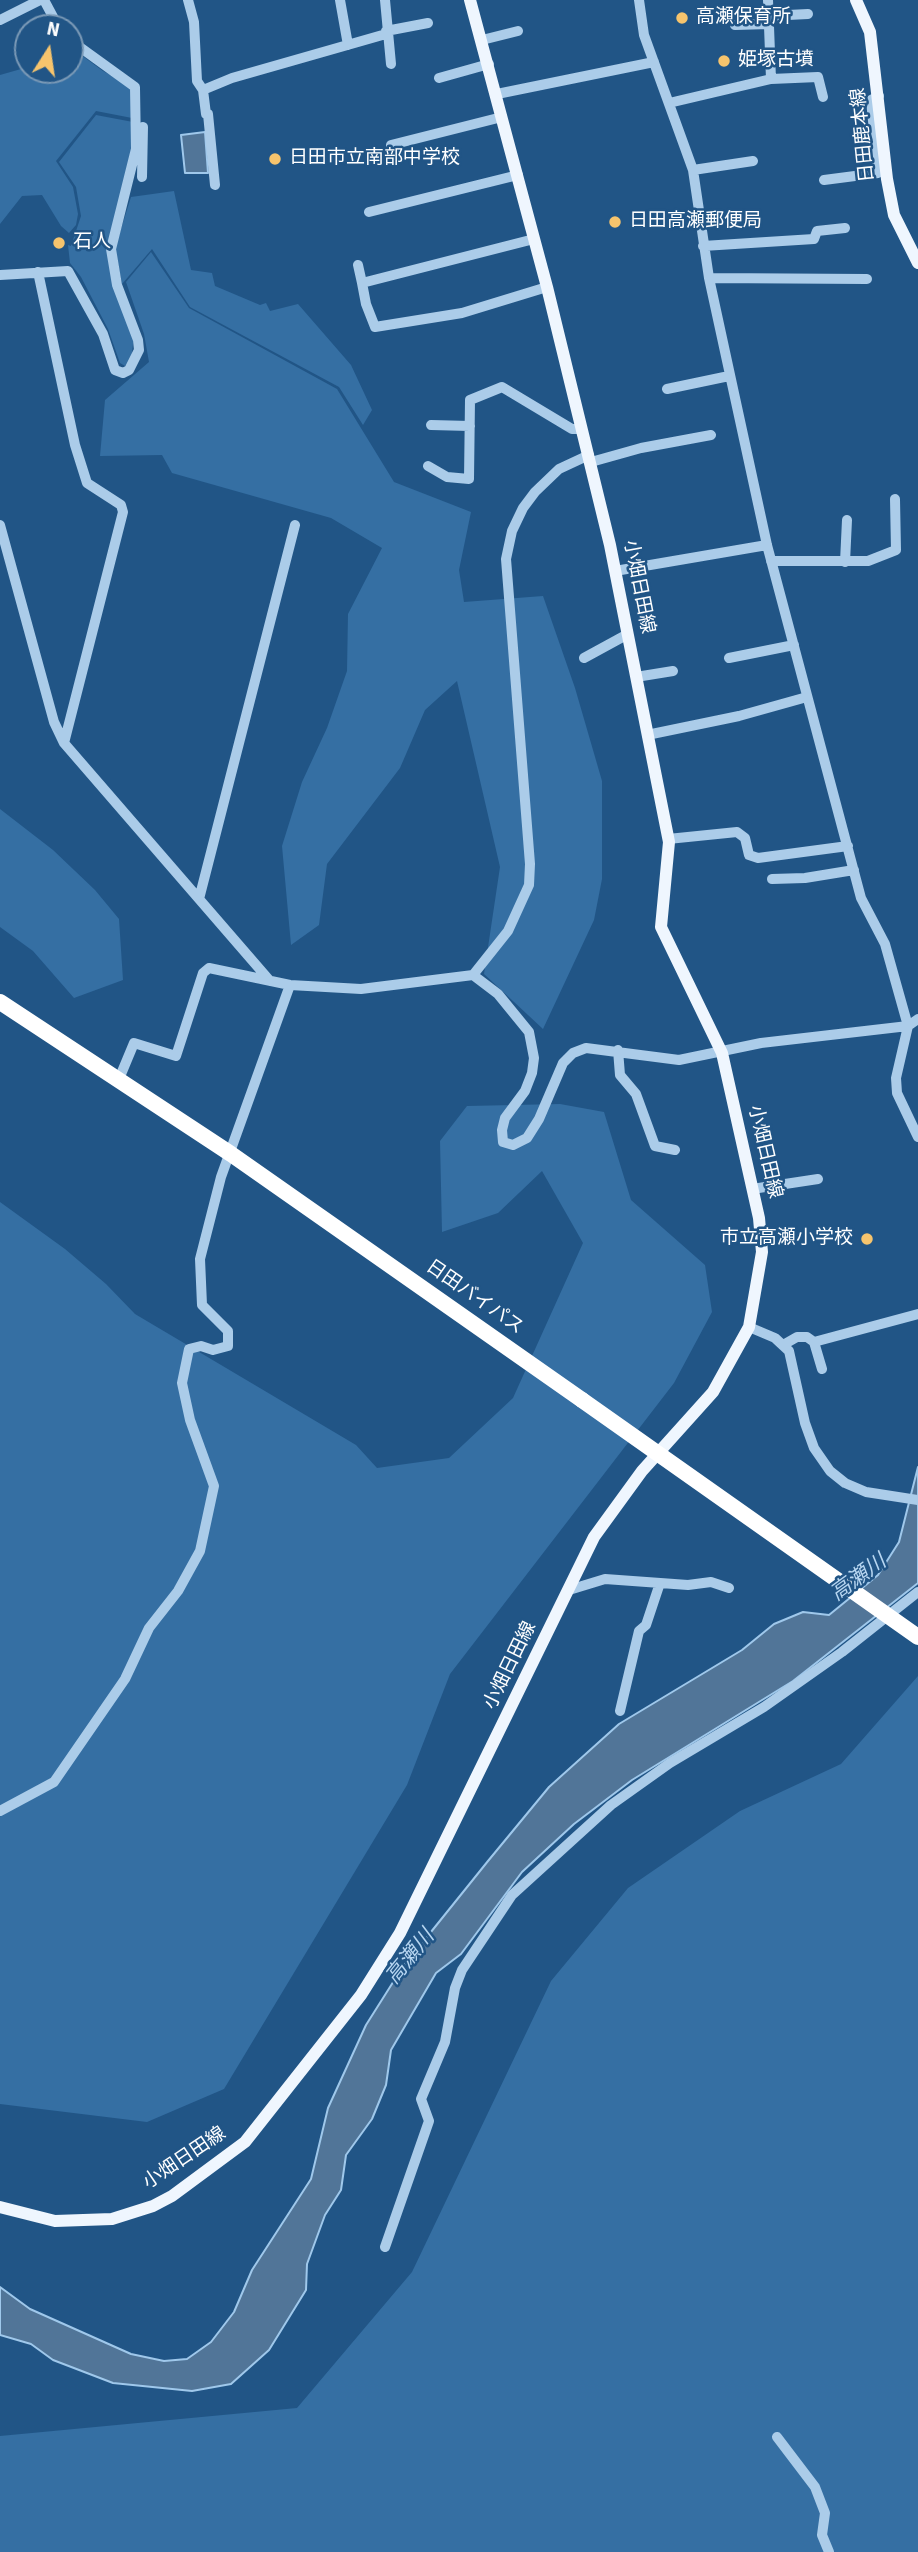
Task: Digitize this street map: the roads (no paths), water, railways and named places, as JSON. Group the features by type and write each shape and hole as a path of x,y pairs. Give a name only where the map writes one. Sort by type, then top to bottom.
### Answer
{"highway":[{"name":"日田バイパス","path":"0,1002 231,1154 918,1637"}],"main road":[{"name":"小畑日田線","path":"0,2207 55,2221 112,2219 153,2206 172,2196 245,2142 361,1995 400,1933 594,1538 642,1471 713,1392 749,1327 762,1252 752,1189 722,1052 661,927 662,900 669,870 668,839 628,634 590,458 497,94 470,0"},
{"name":"日田鹿本線","path":"856,0 870,32 887,179 894,215 918,263"}],"street":[{"path":"0,20 19,5 42,0"},
{"path":"188,0 194,22 197,81 203,90 215,185"},
{"path":"340,0 348,45"},
{"path":"385,0 391,64"},
{"path":"639,0 644,35 693,170 709,278 771,561 861,898 885,944 908,1026 896,1077 897,1093 918,1137"},
{"path":"768,0 771,79"},
{"path":"735,25 808,14"},
{"path":"203,90 232,78 428,23"},
{"path":"482,40 517,32"},
{"path":"0,275 68,271 103,334 115,370 123,373 129,370 139,350 138,340 117,285 111,249 133,162 138,108 135,87 84,50"},
{"path":"497,94 654,61"},
{"path":"439,78 489,64"},
{"path":"669,103 771,79 818,77 823,97"},
{"path":"824,180 878,173 871,100 879,96"},
{"path":"138,108 142,114 142,177"},
{"path":"391,145 502,117"},
{"path":"693,170 753,161"},
{"path":"369,212 518,175"},
{"path":"703,246 814,239 817,231 845,229"},
{"path":"362,283 534,239"},
{"path":"358,265 375,327 462,313 547,287"},
{"path":"38,272 75,445 87,483 121,505 123,512 64,743"},
{"path":"709,278 867,279"},
{"path":"667,389 729,376"},
{"path":"428,466 447,477 469,479 470,401 502,387 572,429 582,429"},
{"path":"431,425 470,426"},
{"path":"119,1079 134,1043 176,1056 203,973 209,968 290,985 361,989 473,975 508,931 529,885 530,864 506,559 512,531 535,492 559,469 590,458 711,435"},
{"path":"771,561 868,561 896,550 895,499"},
{"path":"845,562 847,520"},
{"path":"0,525 54,722 64,743 270,981"},
{"path":"199,899 295,525"},
{"path":"615,571 767,545"},
{"path":"584,658 628,634"},
{"path":"729,658 794,645"},
{"path":"636,677 673,671"},
{"path":"647,735 739,716 807,697"},
{"path":"668,839 737,832 745,838 749,855 753,857 848,846"},
{"path":"772,879 805,878 854,870"},
{"path":"473,975 516,1013 529,1032 534,1058 525,1091 505,1118 502,1130 503,1142 513,1145 527,1138 563,1063 573,1053 586,1048 618,1050 679,1060 761,1043 908,1026 918,1019"},
{"path":"0,1811 54,1782 125,1679 149,1628 178,1591 200,1551 214,1486 190,1420 182,1382 189,1349 201,1346 213,1350 228,1346 228,1331 202,1305 200,1259 221,1177 290,985"},
{"path":"618,1050 620,1075 636,1094 656,1146 675,1150"},
{"path":"752,1189 818,1179"},
{"path":"814,1342 918,1314"},
{"path":"749,1327 775,1338 789,1351 805,1423 814,1448 830,1471 845,1483 866,1492 918,1500"},
{"path":"783,1345 797,1337 807,1337 814,1342 822,1369"},
{"path":"569,1590 605,1579 688,1585 711,1582 729,1588"},
{"path":"620,1711 639,1630 646,1625 660,1583"},
{"path":"385,2247 429,2121 421,2099 445,2042 454,1989 462,1970 512,1895 611,1805 670,1763 764,1707 842,1652 918,1592"},
{"path":"777,2437 815,2487 825,2513 822,2535 829,2552"}],"water":[{"path":"205,132 208,173 185,173 181,135"},
{"name":"高瀬川","path":"918,1467 918,1583 793,1681 632,1780 574,1824 522,1872 461,1954 436,1973 391,2050 386,2085 372,2119 346,2155 341,2190 325,2215 307,2264 306,2290 269,2350 231,2384 192,2391 113,2383 53,2360 31,2344 0,2335 0,2287 30,2309 131,2354 164,2361 187,2359 211,2342 234,2312 252,2270 311,2179 328,2108 366,2025 402,1968 488,1861 549,1787 619,1724 742,1650 774,1624 803,1612 829,1615 878,1575 899,1542"}],"place":[{"name":"高瀬保育所","path":"682,18"},
{"name":"姫塚古墳","path":"724,61"},
{"name":"日田市立南部中学校","path":"275,159"},
{"name":"日田高瀬郵便局","path":"615,222"},
{"name":"石人","path":"59,243"},
{"name":"市立高瀬小学校","path":"867,1239"}]}
